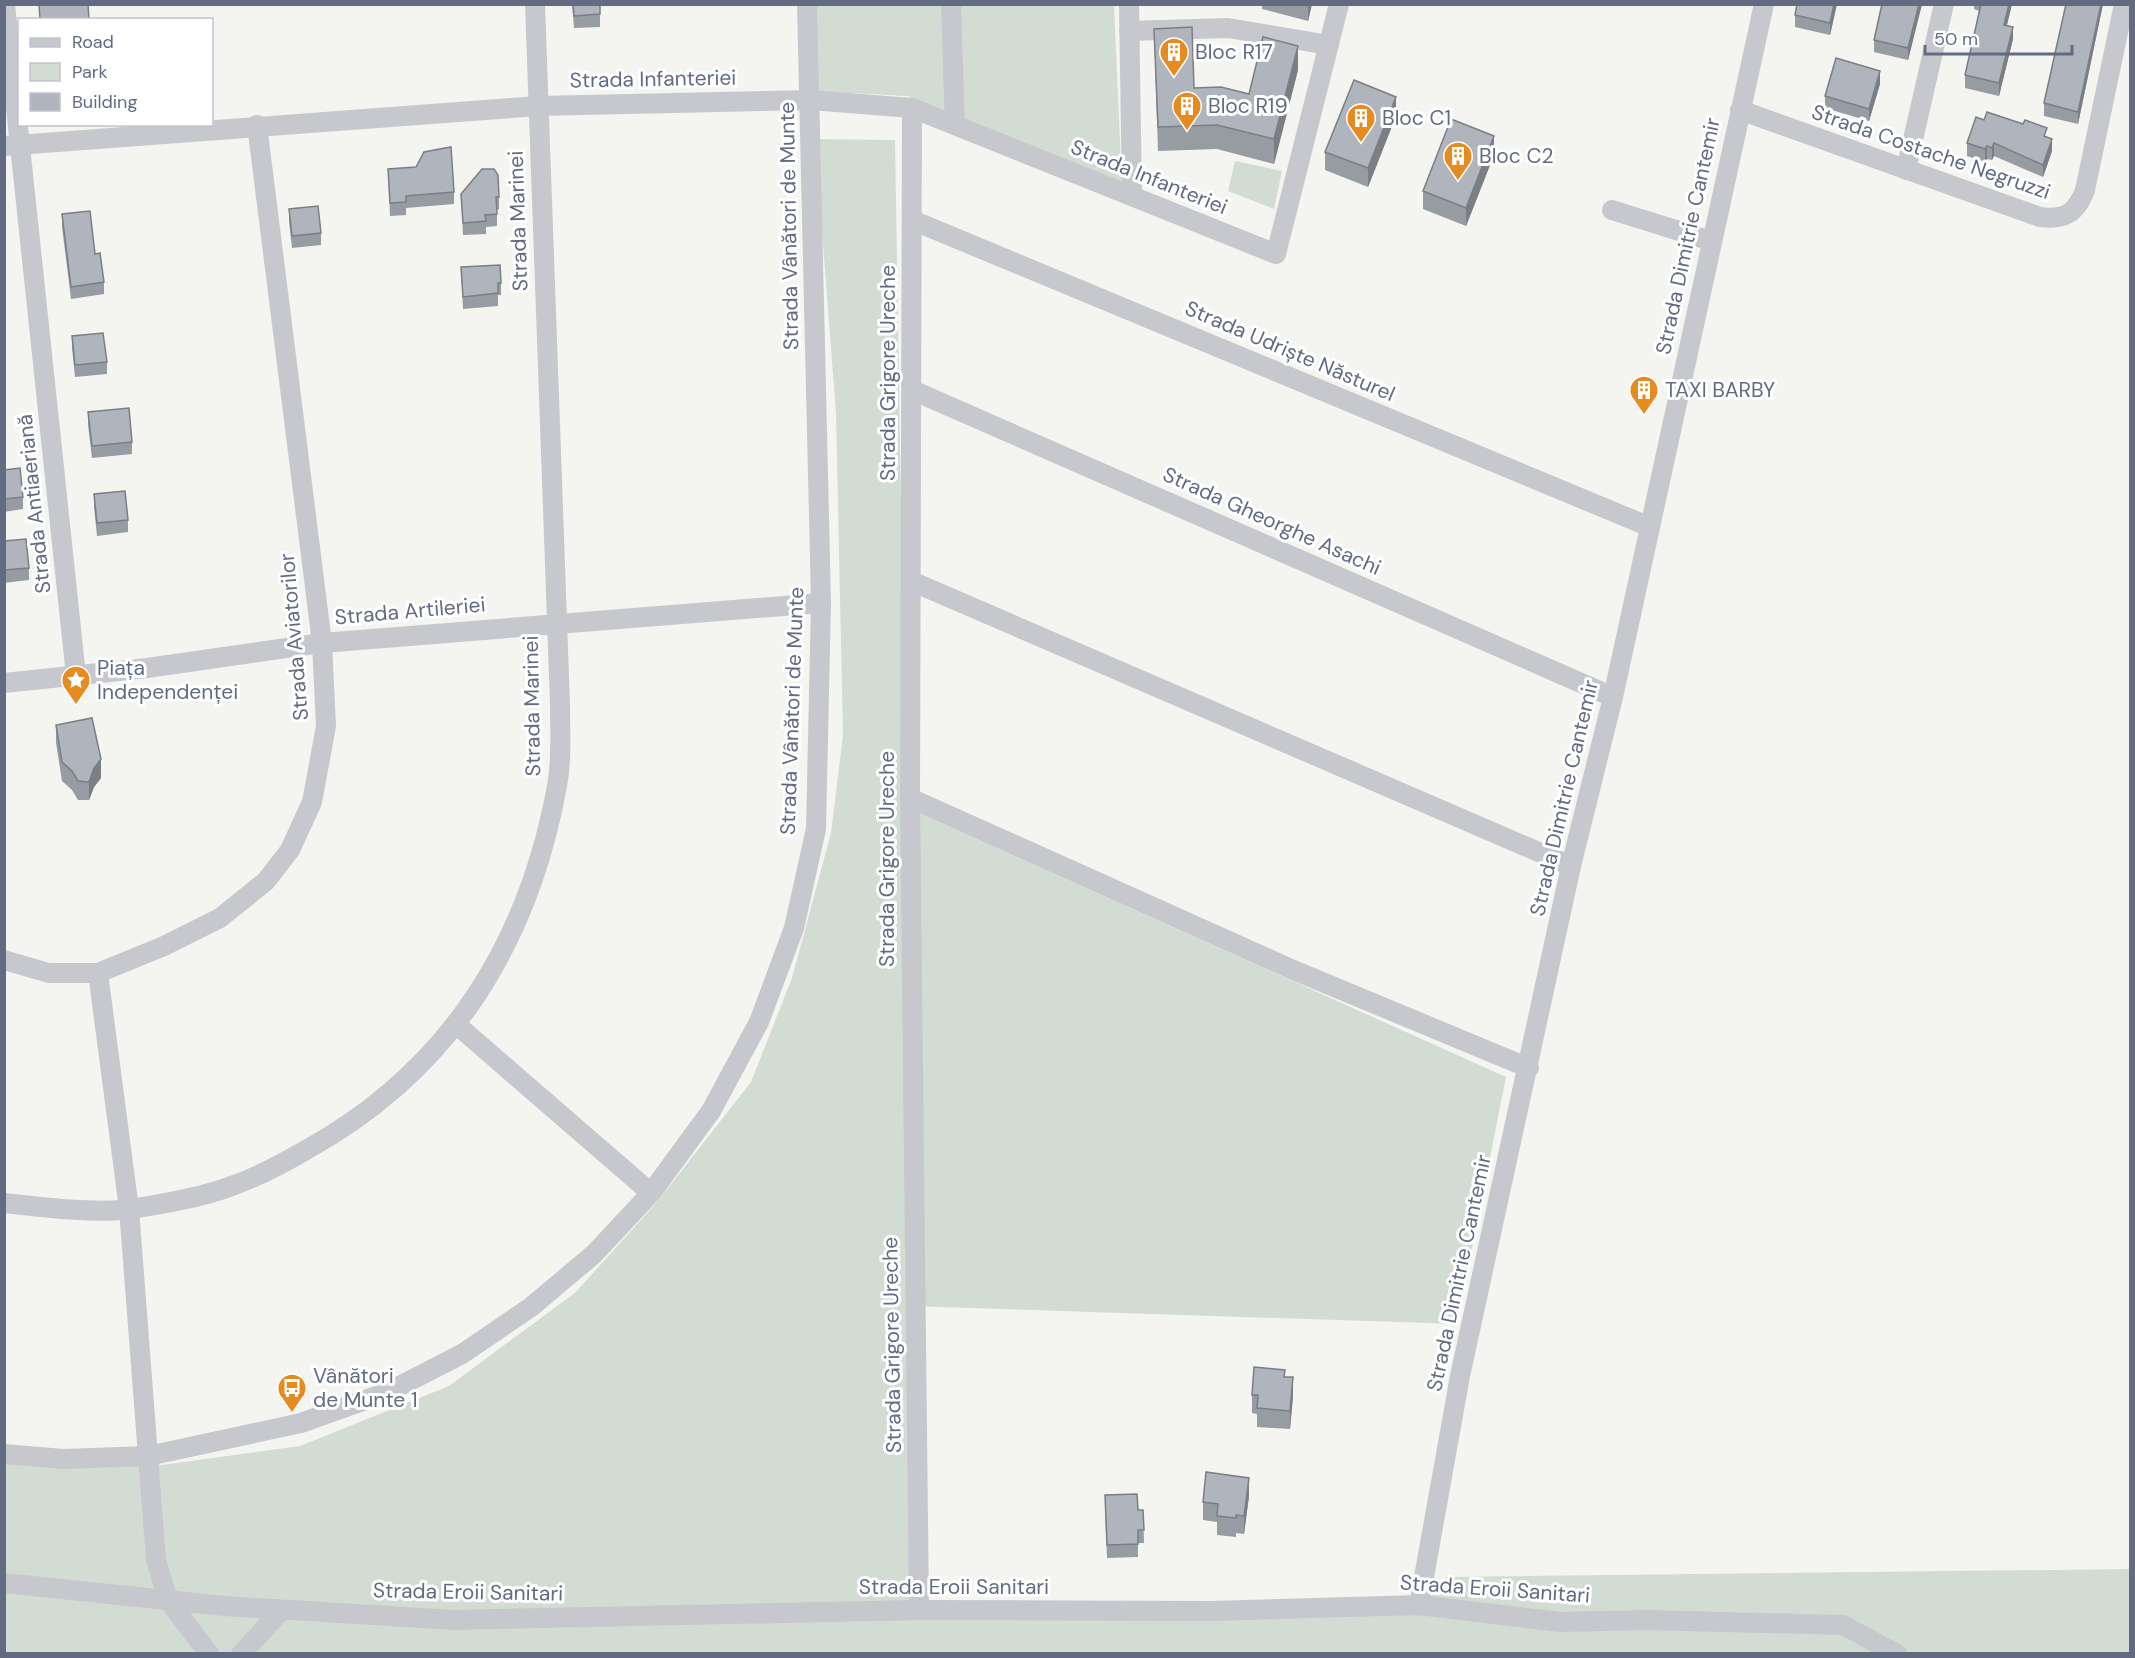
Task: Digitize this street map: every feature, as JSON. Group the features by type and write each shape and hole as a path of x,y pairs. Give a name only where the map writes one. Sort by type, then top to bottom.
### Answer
{"street":[{"name":"Strada Antiaeriană","path":"5,4 12,145 76,676"},
{"name":"Strada Marinei","path":"4,1203 44,1208 129,1209 229,1188 342,1131 400,1085 457,1025 493,969 516,923 541,859 558,784 560,705 555,622 535,4"},
{"name":"Strada Vânători de Munte","path":"4,1454 63,1459 148,1456 301,1423 388,1392 462,1354 531,1307 594,1254 651,1193 716,1101 759,1022 794,928 816,829 821,603 807,4"},
{"path":"951,4 955,125"},
{"path":"1129,4 1132,196"},
{"path":"1130,31 1228,28 1329,45 1339,4"},
{"name":"Strada Dimitrie Cantemir","path":"1419,1605 1460,1376 1529,1068 1571,866 1613,697 1764,4"},
{"path":"1906,170 1944,4"},
{"name":"Strada Costache Negruzzi","path":"1740,110 2040,217 2055,219 2070,215 2080,204 2085,190 2124,4"},
{"name":"Strada Infanteriei","path":"12,145 257,125 538,106 810,99 912,108 1276,254 1329,45"},
{"name":"Strada Grigore Ureche","path":"912,108 910,798 919,1610"},
{"name":"Strada Aviatorilor","path":"4,960 49,973 98,973 164,946 220,918 266,881 290,850 312,802 326,726 322,643 257,125"},
{"path":"1612,210 1712,241"},
{"name":"Strada Udriște Năsturel","path":"912,220 1650,527"},
{"name":"Strada Gheorghe Asachi","path":"912,390 1613,697"},
{"path":"911,581 1571,866"},
{"name":"Strada Artileriei","path":"4,683 76,676 322,643 555,622 821,603"},
{"path":"910,798 1291,969 1529,1068"},
{"path":"98,973 129,1209 156,1560 168,1600 209,1653"},
{"path":"457,1025 651,1193"},
{"name":"Strada Eroii Sanitari","path":"4,1583 281,1611 454,1620 919,1610 1211,1611 1419,1605 1560,1622 1648,1620 1843,1624 1897,1653"},
{"path":"241,1653 281,1611"}],"green space":[{"path":"810,5 1114,5 1122,187 907,96 812,91"},
{"path":"815,139 895,140 906,807 1506,1077 1457,1324 908,1306 920,1614 1418,1613 1446,1577 2130,1569 2130,1653 5,1653 4,1453 162,1465 300,1446 449,1386 576,1292 657,1202 751,1082 792,978 831,833 843,735 836,414"},
{"path":"1235,161 1282,171 1274,209 1228,191"}],"building":[{"path":"39,4 88,4 89,18 40,18"},
{"path":"573,4 600,4 600,14 574,16"},
{"path":"1797,4 1834,4 1830,23 1795,15"},
{"path":"1882,4 1919,4 1908,48 1874,40"},
{"path":"1981,4 2009,4 2004,25 2013,27 1999,83 1965,75"},
{"path":"2066,4 2101,4 2078,112 2044,103"},
{"path":"1192,27 1194,88 1221,87 1249,94 1263,37 1298,46 1274,139 1217,125 1158,127 1154,29"},
{"path":"1836,58 1880,71 1869,109 1825,96"},
{"name":"Bloc C1","path":"1354,80 1396,97 1368,168 1325,152"},
{"path":"1987,112 2023,124 2025,120 2047,128 2044,136 2052,139 2043,165 1994,143 1992,148 1987,146 1985,149 1967,143 1976,117 1984,120"},
{"name":"Bloc C2","path":"1451,119 1494,136 1466,208 1423,191"},
{"path":"451,147 454,192 406,196 406,202 390,203 388,169 416,167 424,152"},
{"path":"482,169 494,169 498,175 497,214 485,215 486,221 463,223 461,194"},
{"path":"318,206 321,233 292,236 289,209"},
{"path":"90,211 95,254 100,253 104,282 71,287 62,214"},
{"path":"500,265 501,283 498,283 498,293 463,297 461,267"},
{"path":"103,333 107,362 75,365 72,336"},
{"path":"129,408 132,442 92,446 88,412"},
{"path":"20,468 23,497 4,499 4,470"},
{"path":"125,491 128,520 97,523 94,494"},
{"path":"26,539 29,568 4,570 4,541"},
{"path":"92,718 101,759 94,768 89,782 78,781 72,771 62,762 56,725"},
{"path":"1254,1367 1285,1370 1284,1377 1293,1377 1290,1411 1257,1408 1258,1395 1252,1395"},
{"path":"1206,1472 1249,1478 1244,1516 1236,1515 1236,1518 1217,1516 1218,1504 1203,1502"},
{"path":"1137,1494 1138,1510 1143,1510 1144,1530 1138,1530 1138,1544 1107,1545 1105,1495"}],"place":[{"name":"Bloc R17","path":"1174,78"},
{"name":"Bloc R19","path":"1187,132"},
{"name":"Bloc C1","path":"1361,144"},
{"name":"Bloc C2","path":"1458,182"},
{"name":"TAXI BARBY","path":"1644,416"},
{"name":"Piața Independenței","path":"76,706"},
{"name":"Vânători de Munte 1","path":"292,1414"}]}
